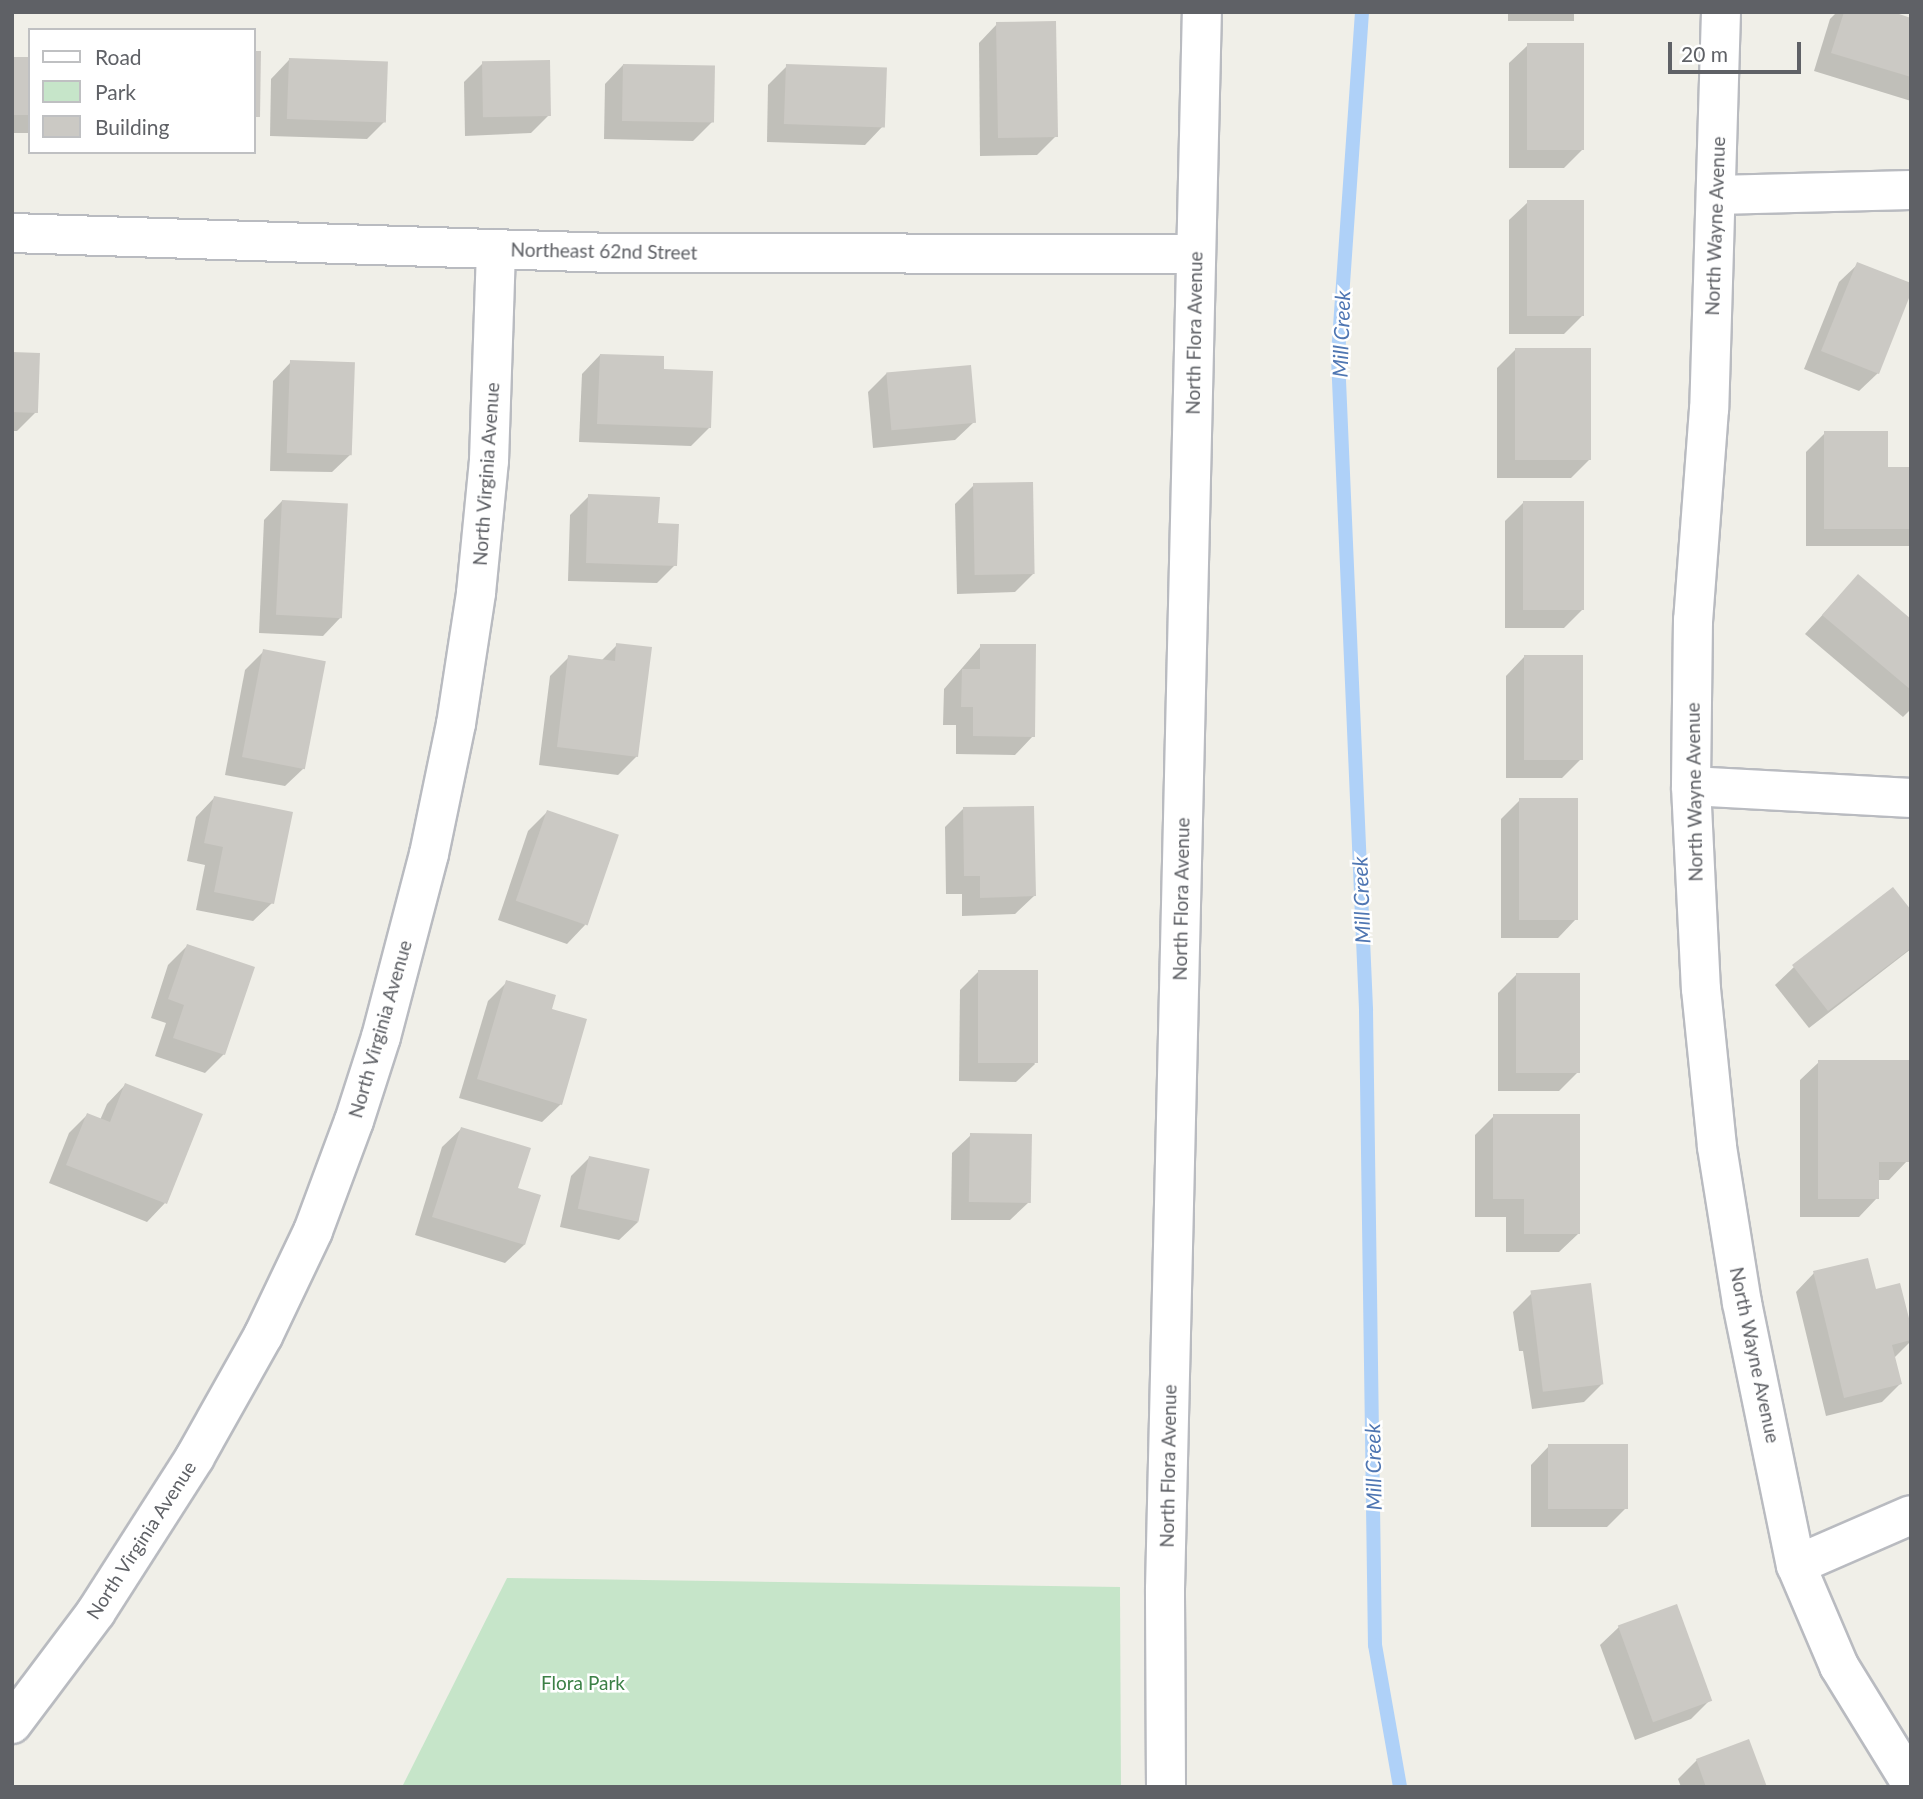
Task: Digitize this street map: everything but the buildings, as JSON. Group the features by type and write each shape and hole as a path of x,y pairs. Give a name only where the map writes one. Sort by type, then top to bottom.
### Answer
{"street":[{"name":"North Flora Avenue","path":"1166,1787 1165,1576 1202,12"},
{"name":"North Wayne Avenue","path":"1721,12 1709,409 1693,620 1691,786 1701,989 1717,1147 1742,1303 1796,1565 1839,1666 1911,1783"},
{"path":"1716,195 1911,190"},
{"name":"Northeast 62nd Street","path":"12,233 611,253 1196,254"},
{"name":"North Virginia Avenue","path":"12,1724 96,1612 195,1457 263,1336 313,1231 354,1121 381,1037 429,854 456,724 476,593 489,461 496,249"},
{"path":"1691,786 1911,798"},
{"path":"1796,1565 1911,1515"}],"green space":[{"name":"Flora Park","path":"507,1578 1120,1587 1121,1787 402,1787"}],"waterway":[{"name":"Mill Creek","path":"1362,12 1338,357 1366,1010 1375,1645 1400,1787"}]}
